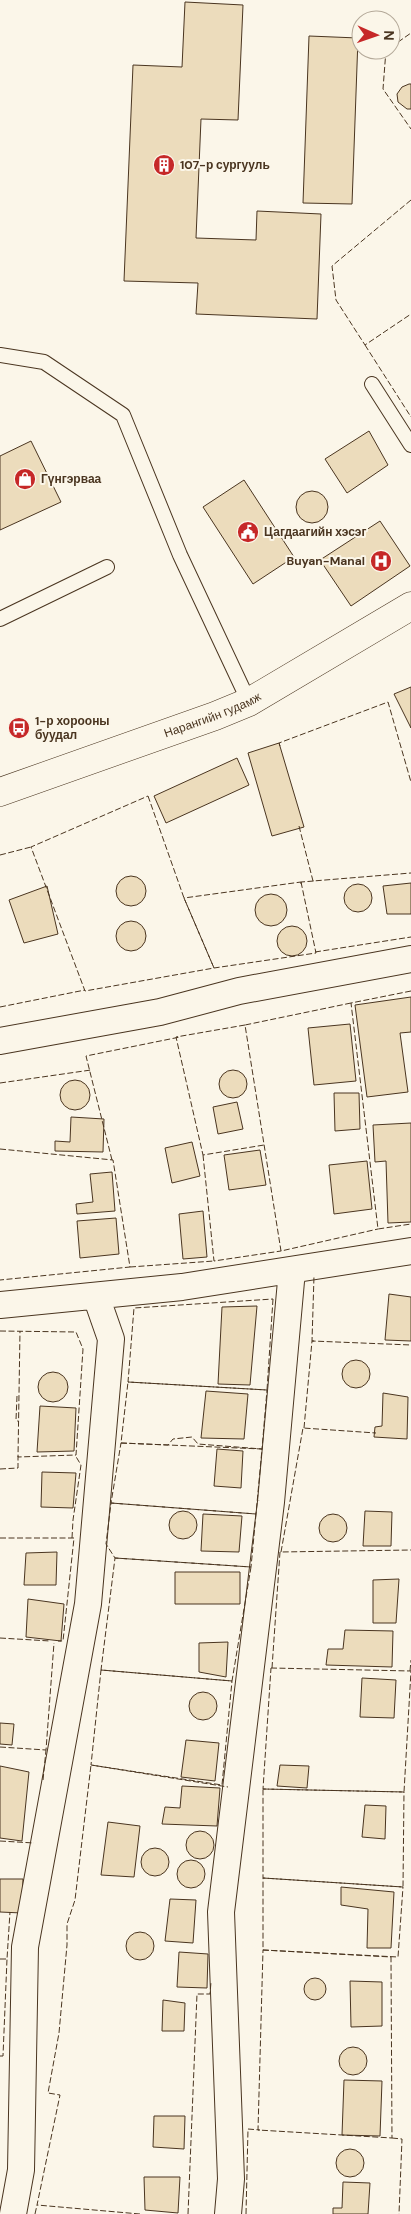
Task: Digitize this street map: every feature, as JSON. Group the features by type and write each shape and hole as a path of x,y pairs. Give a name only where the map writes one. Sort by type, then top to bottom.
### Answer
{"main road":[{"name":"Нарангийн гудамж","path":"0,792 215,716 249,702 411,606"}],"street":[{"path":"0,1041 160,1012 239,991 411,959"},
{"path":"0,1305 182,1287 411,1251"},
{"path":"228,2214 231,2179 221,1912 271,1502 292,1270"},
{"path":"13,2214 21,2170 25,1947 88,1604 111,1339 96,1296"}],"lane":[{"path":"0,355 44,362 123,415 180,555 249,702"},
{"path":"372,384 411,445"},
{"path":"0,619 107,567"}],"building":[{"name":"107-р сургууль","path":"185,2 243,5 238,120 201,119 196,238 256,240 257,211 321,214 317,319 196,314 198,283 124,281 133,65 182,67"},
{"path":"309,36 351,38 351,60 357,60 352,204 303,203"},
{"path":"411,84 411,109 407,109 398,102 397,94 402,87"},
{"path":"369,431 388,465 347,493 325,459"},
{"name":"Гүнгэрваа","path":"31,441 61,502 0,530 0,456"},
{"name":"Цагдаагийн хэсэг","path":"244,480 294,557 253,584 203,507"},
{"path":"312,491 318,492 323,496 327,501 327,513 323,518 318,522 312,523 306,522 301,518 297,513 296,507 297,501 301,496 306,492"},
{"path":"380,521 410,566 351,606 320,560"},
{"path":"411,687 411,728 394,694"},
{"path":"279,743 304,827 272,836 248,753"},
{"path":"237,758 249,785 166,823 154,796"},
{"path":"131,876 142,880 146,891 142,902 131,906 120,902 116,891 120,880"},
{"path":"411,883 411,914 387,914 383,886"},
{"path":"358,884 368,888 372,898 368,908 358,912 348,908 344,898 348,888"},
{"path":"47,886 58,934 24,943 9,900"},
{"path":"271,894 277,895 282,899 286,904 286,916 282,921 277,925 271,926 265,925 260,921 256,916 255,910 256,904 260,899 265,895"},
{"path":"131,921 142,925 146,936 142,947 131,951 120,947 116,936 120,925"},
{"path":"292,926 303,930 307,941 303,952 292,956 281,952 277,941 281,930"},
{"path":"411,997 411,1032 400,1033 408,1092 367,1097 355,1005"},
{"path":"350,1024 356,1081 314,1085 308,1028"},
{"path":"233,1070 243,1074 247,1084 243,1094 233,1098 223,1094 219,1084 223,1074"},
{"path":"75,1080 86,1084 90,1095 86,1106 75,1110 64,1106 60,1095 64,1084"},
{"path":"334,1093 359,1093 360,1129 335,1131"},
{"path":"237,1102 243,1129 218,1134 213,1107"},
{"path":"71,1117 104,1119 103,1152 55,1151 55,1141 70,1142"},
{"path":"411,1123 411,1222 388,1223 386,1161 375,1162 373,1125"},
{"path":"192,1142 200,1176 172,1183 165,1148"},
{"path":"260,1150 266,1185 229,1190 224,1155"},
{"path":"367,1161 372,1209 334,1214 329,1165"},
{"path":"112,1172 115,1211 77,1214 76,1204 93,1202 90,1174"},
{"path":"203,1211 207,1257 183,1259 179,1214"},
{"path":"116,1218 119,1254 80,1258 77,1221"},
{"path":"389,1294 411,1297 411,1341 385,1340"},
{"path":"257,1306 250,1385 218,1384 222,1307"},
{"path":"356,1360 366,1364 370,1374 366,1384 356,1388 346,1384 342,1374 346,1364"},
{"path":"53,1372 64,1376 68,1387 64,1398 53,1402 42,1398 38,1387 42,1376"},
{"path":"206,1391 248,1394 244,1439 201,1438"},
{"path":"383,1393 408,1397 407,1439 374,1437 375,1427 382,1426"},
{"path":"40,1406 76,1408 74,1451 37,1452"},
{"path":"217,1449 243,1451 241,1488 214,1486"},
{"path":"42,1472 76,1473 73,1508 41,1507"},
{"path":"183,1511 193,1515 197,1525 193,1535 183,1539 173,1535 169,1525 173,1515"},
{"path":"365,1511 392,1512 391,1546 363,1546"},
{"path":"203,1514 242,1516 239,1552 201,1551"},
{"path":"333,1514 343,1518 347,1528 343,1538 333,1542 323,1538 319,1528 323,1518"},
{"path":"57,1552 56,1585 24,1585 26,1553"},
{"path":"175,1572 240,1572 240,1604 175,1604"},
{"path":"399,1579 396,1623 373,1623 373,1580"},
{"path":"28,1599 64,1604 61,1641 26,1637"},
{"path":"345,1630 393,1631 392,1667 326,1665 328,1649 343,1649"},
{"path":"228,1642 226,1677 199,1672 199,1643"},
{"path":"362,1678 396,1680 394,1718 360,1717"},
{"path":"203,1692 213,1696 217,1706 213,1716 203,1720 193,1716 189,1706 193,1696"},
{"path":"0,1723 14,1724 12,1745 0,1744"},
{"path":"186,1740 219,1743 215,1781 181,1777"},
{"path":"280,1765 309,1766 307,1788 277,1786"},
{"path":"0,1766 29,1772 22,1841 0,1838"},
{"path":"182,1786 220,1788 217,1826 162,1824 165,1807 180,1808"},
{"path":"365,1805 386,1806 385,1839 362,1837"},
{"path":"108,1822 140,1826 134,1877 101,1875"},
{"path":"200,1831 210,1835 214,1845 210,1855 200,1859 190,1855 186,1845 190,1835"},
{"path":"155,1848 165,1852 169,1862 165,1872 155,1876 145,1872 141,1862 145,1852"},
{"path":"191,1860 201,1864 205,1874 201,1884 191,1888 181,1884 177,1874 181,1864"},
{"path":"0,1879 23,1879 22,1913 0,1912"},
{"path":"341,1887 394,1892 391,1948 367,1948 368,1909 341,1905"},
{"path":"170,1899 196,1900 193,1943 165,1941"},
{"path":"140,1932 150,1936 154,1946 150,1956 140,1960 130,1956 126,1946 130,1936"},
{"path":"179,1952 208,1954 207,1988 177,1987"},
{"path":"315,1978 323,1981 326,1989 323,1997 315,2000 307,1997 304,1989 307,1981"},
{"path":"350,1981 382,1982 382,2026 351,2027"},
{"path":"163,2000 185,2003 184,2031 162,2031"},
{"path":"353,2047 363,2051 367,2061 363,2071 353,2075 343,2071 339,2061 343,2051"},
{"path":"344,2080 382,2081 380,2136 342,2135"},
{"path":"154,2116 185,2116 184,2149 153,2147"},
{"path":"350,2149 360,2153 364,2163 360,2173 350,2177 340,2173 336,2163 340,2153"},
{"path":"144,2177 180,2177 178,2213 145,2210"},
{"path":"343,2182 370,2183 368,2214 333,2214 333,2208 342,2208"}],"fence":[{"path":"401,40 411,33"},
{"path":"385,60 383,89 411,129"},
{"path":"411,200 332,266 336,300 365,345 411,314"},
{"path":"365,345 411,417"},
{"path":"280,746 279,743 388,702 411,782"},
{"path":"148,796 184,898 214,968 85,991 31,847 148,796"},
{"path":"299,826 313,881 411,873"},
{"path":"0,855 31,847"},
{"path":"301,884 301,882 314,881"},
{"path":"301,882 316,953 214,968 184,898 301,882"},
{"path":"315,952 411,937"},
{"path":"0,1007 85,990"},
{"path":"411,991 351,1003 378,1229 411,1224"},
{"path":"351,1003 245,1025 281,1251 378,1229"},
{"path":"245,1025 176,1037 203,1155 264,1145"},
{"path":"112,1160 86,1056 180,1037"},
{"path":"0,1083 91,1070"},
{"path":"0,1149 113,1160 130,1267 0,1280"},
{"path":"203,1155 214,1261 281,1251"},
{"path":"130,1267 214,1261"},
{"path":"314,1276 312,1341 314,1341"},
{"path":"273,1299 267,1390 128,1382 134,1308 273,1299"},
{"path":"0,1331 76,1332 83,1349 76,1455 18,1457 20,1331"},
{"path":"304,1428 312,1341 411,1345"},
{"path":"128,1382 267,1390 262,1449 198,1444 192,1437 173,1439 168,1445 121,1443 128,1382"},
{"path":"17,1396 16,1420 19,1422"},
{"path":"281,1552 303,1428 376,1433"},
{"path":"121,1443 262,1449 256,1514 111,1503 121,1443"},
{"path":"72,1538 81,1465 75,1455"},
{"path":"0,1469 18,1468 18,1456"},
{"path":"111,1503 256,1514 251,1567 115,1558 106,1544 111,1503"},
{"path":"0,1538 74,1538 63,1641 58,1641"},
{"path":"272,1668 280,1552 411,1550"},
{"path":"115,1558 251,1567 232,1681 101,1670 115,1558"},
{"path":"0,1638 50,1641"},
{"path":"0,1747 46,1750 54,1643"},
{"path":"410,1671 411,1660"},
{"path":"271,1668 411,1671 404,1792 263,1789 271,1668"},
{"path":"101,1670 232,1681 222,1785 91,1765 101,1670"},
{"path":"43,1780 46,1750"},
{"path":"140,2214 37,2205 60,2095 48,2093 59,2033 67,1945 67,1924 75,1900 91,1765 228,1787"},
{"path":"263,1789 404,1792 403,1887 263,1878 263,1789"},
{"path":"0,1841 34,1843"},
{"path":"263,1878 403,1887 398,1957 263,1950 263,1878"},
{"path":"0,1959 7,1959 10,1912"},
{"path":"263,1950 391,1957 392,2138 258,2130 263,1950"},
{"path":"0,2056 3,2056 7,1959"},
{"path":"188,2214 197,1994 210,1994 211,1982"},
{"path":"246,2214 248,2129 260,2130"},
{"path":"392,2138 402,2139 399,2214"},
{"path":"35,2214 37,2205"}],"place":[{"name":"107-р сургууль","path":"164,165"},
{"name":"Гүнгэрваа","path":"25,479"},
{"name":"Цагдаагийн хэсэг","path":"248,532"},
{"name":"Buyan-Manal","path":"381,561"},
{"name":"1-р хорооны буудал","path":"19,728"}]}
